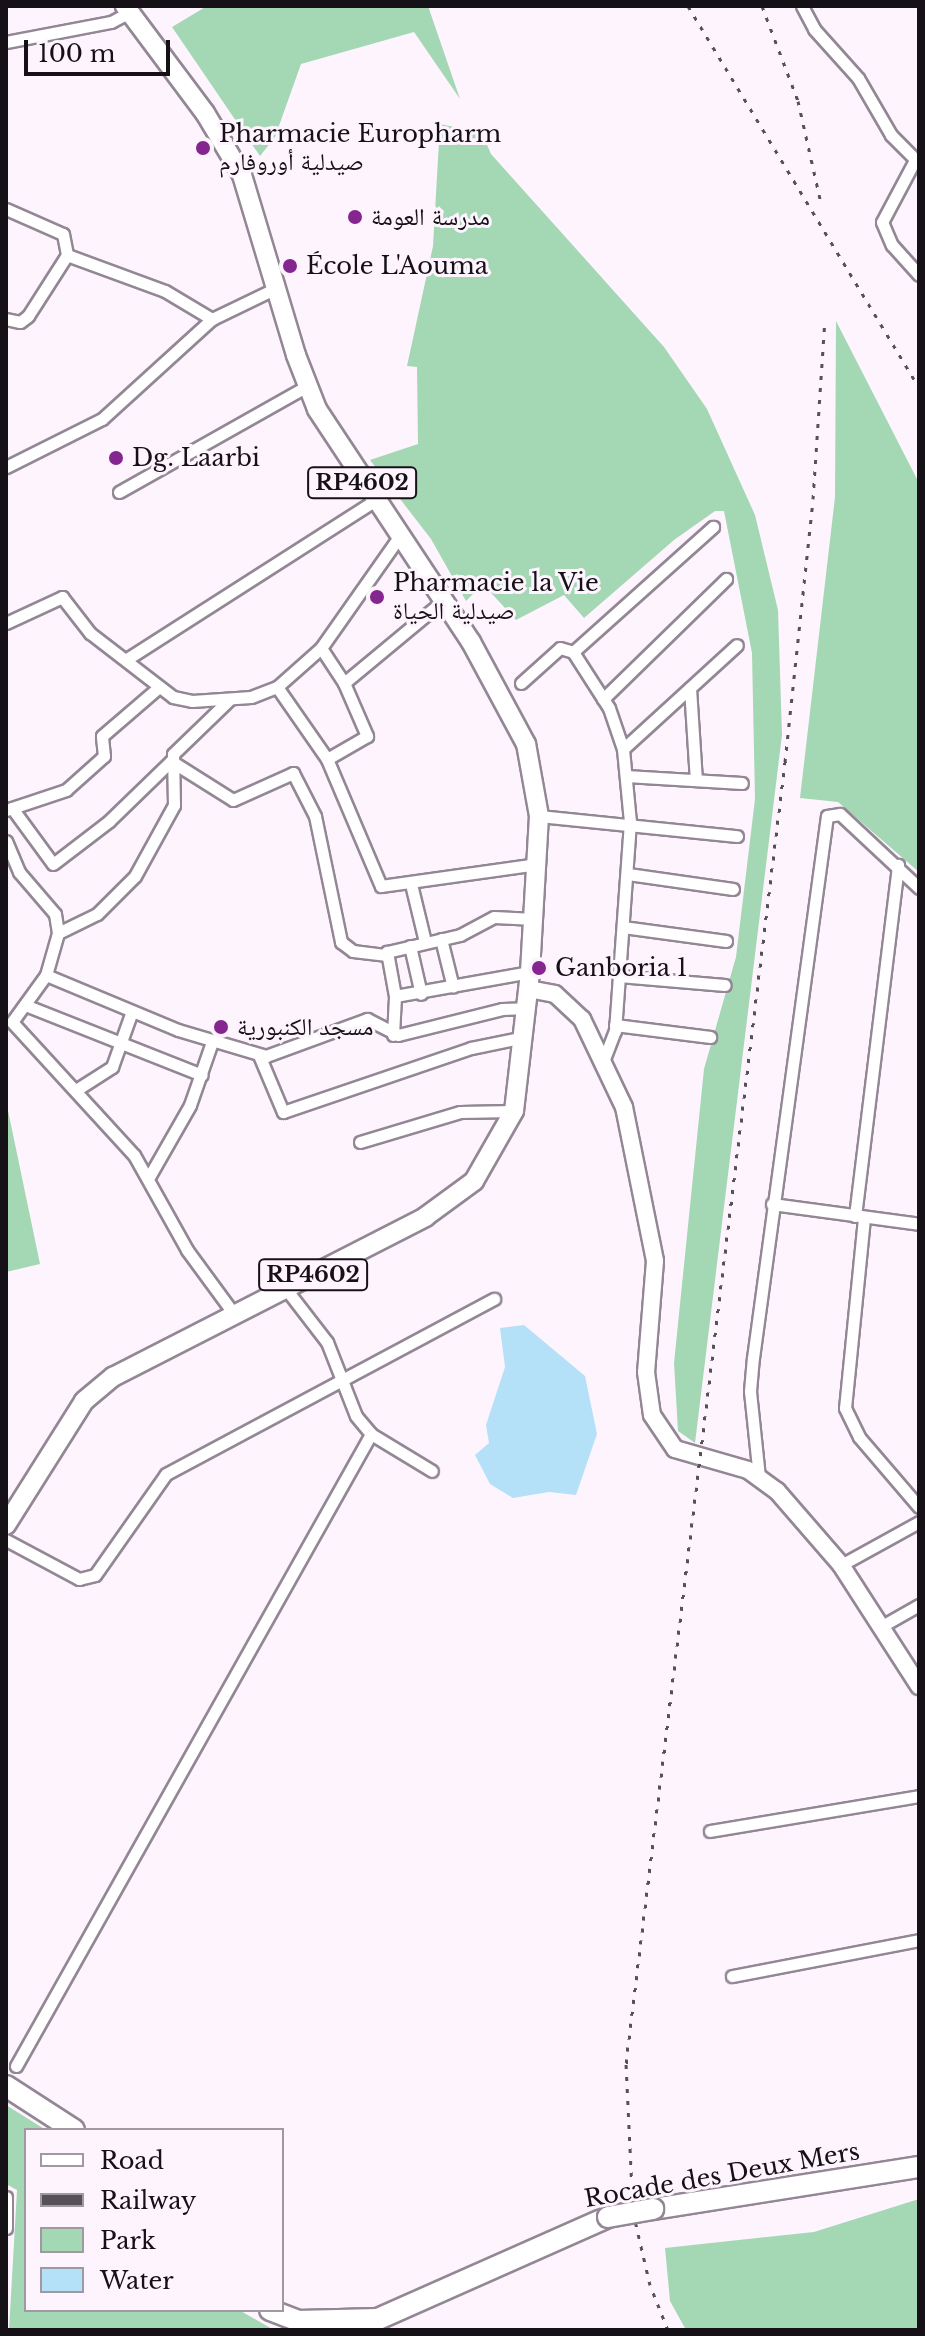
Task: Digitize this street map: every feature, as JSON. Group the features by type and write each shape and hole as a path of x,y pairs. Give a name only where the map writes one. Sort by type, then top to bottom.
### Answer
{"highway":[{"path":"6,2086 71,2128"},
{"name":"Rocade des Deux Mers","path":"275,2312 298,2321 378,2319 608,2217 919,2167"}],"main road":[{"name":"RP4602","path":"6,1525 53,1446 98,1388 452,1199 474,1181 514,1111 527,1008 539,816 534,769 520,731 444,600 374,501 307,386 232,155 128,9"},
{"path":"529,980 562,998 590,1029 630,1130 653,1239 655,1282 646,1372 652,1415 675,1449 729,1462 759,1477 841,1565 919,1684"}],"street":[{"path":"802,6 814,29 858,78 891,135 917,161 882,222 892,245 919,275"},
{"path":"6,42 111,22 128,9"},
{"path":"6,209 63,234 67,255 28,316 20,322 6,319"},
{"path":"67,255 165,291 212,319"},
{"path":"6,467 114,410 212,319 276,288"},
{"path":"119,492 307,386"},
{"path":"127,659 374,501"},
{"path":"573,652 713,527"},
{"path":"6,623 62,597 90,633 159,687 181,700 229,700 277,687 321,648 399,537"},
{"path":"603,699 726,579"},
{"path":"344,683 444,600"},
{"path":"623,749 737,645"},
{"path":"321,648 344,683 367,736 327,759"},
{"path":"521,683 560,648 573,652 603,699 623,749 630,822 628,874 615,1025 604,1059"},
{"path":"159,687 102,736 104,756 66,790 9,809 53,864 109,821 229,700"},
{"path":"277,687 327,759 381,886 537,864"},
{"path":"690,688 696,780"},
{"path":"58,933 97,914 135,876 174,805 171,761"},
{"path":"171,761 233,800 294,774 315,816 341,942 353,951 385,955 441,939 494,917 533,919"},
{"path":"626,776 742,783"},
{"path":"759,1477 750,1391 824,820 830,814 840,814 898,865 919,888"},
{"path":"539,816 630,822 737,836"},
{"path":"6,841 19,872 57,917 58,933 46,975 13,1023 76,1090 149,1177 187,1250 234,1314"},
{"path":"898,865 860,1217 845,1408 859,1437 919,1507"},
{"path":"628,874 733,889"},
{"path":"411,884 425,942"},
{"path":"623,927 726,941"},
{"path":"441,939 453,987"},
{"path":"410,946 421,994"},
{"path":"385,955 395,996 393,1035"},
{"path":"46,975 212,1042 259,1055 369,1018 393,1035 527,1008"},
{"path":"619,976 725,985"},
{"path":"395,996 529,980"},
{"path":"25,1005 202,1075"},
{"path":"76,1090 112,1067 132,1011"},
{"path":"615,1025 710,1037"},
{"path":"259,1055 283,1112 471,1048 524,1037"},
{"path":"149,1177 202,1075 212,1042"},
{"path":"360,1142 460,1112 514,1111"},
{"path":"772,1204 919,1224"},
{"path":"286,1289 327,1342 356,1416 371,1434 432,1471"},
{"path":"6,1540 79,1579 95,1575 166,1474 494,1299"},
{"path":"16,2066 371,1434"},
{"path":"841,1565 919,1522"},
{"path":"882,1626 919,1605"},
{"path":"710,1831 919,1796"},
{"path":"732,1976 919,1940"},
{"path":"6,2197 6,2228"}],"green space":[{"path":"207,6 428,6 460,99 414,32 301,64 275,137 260,156 172,27"},
{"path":"440,124 482,133 491,154 664,347 707,409 755,515 778,610 782,735 695,1443 678,1431 674,1363 704,1069 736,957 755,799 752,653 724,511 715,511 674,540 584,618 564,595 516,620 483,584 466,601 431,539 370,460 418,444 417,367 407,366 433,246"},
{"path":"836,321 919,483 919,872 838,802 800,798 835,497"},
{"path":"6,1101 40,1264 6,1272"},
{"path":"6,2105 43,2128 24,2128 24,2312 242,2312 274,2330 9,2330 17,2190 6,2184"},
{"path":"919,2199 919,2330 686,2330 670,2301 665,2248 814,2232"}],"water":[{"path":"524,1325 585,1376 597,1434 576,1495 549,1492 513,1498 490,1484 475,1455 489,1443 486,1425 505,1367 500,1328"}],"railway":[{"path":"688,6 919,388"},
{"path":"762,6 798,101 820,199"},
{"path":"668,2330 650,2285 633,2212 626,2063 785,762 813,499 825,320"}],"place":[{"name":"Pharmacie Europharm صيدلية أوروفارم","path":"203,148"},
{"name":"مدرسة العومة","path":"355,217"},
{"name":"École L'Aouma","path":"290,266"},
{"name":"Dg. Laarbi","path":"116,458"},
{"name":"Pharmacie la Vie صيدلية الحياة","path":"377,597"},
{"name":"Ganboria 1","path":"539,968"},
{"name":"مسجد الكنبورية","path":"221,1027"}]}
